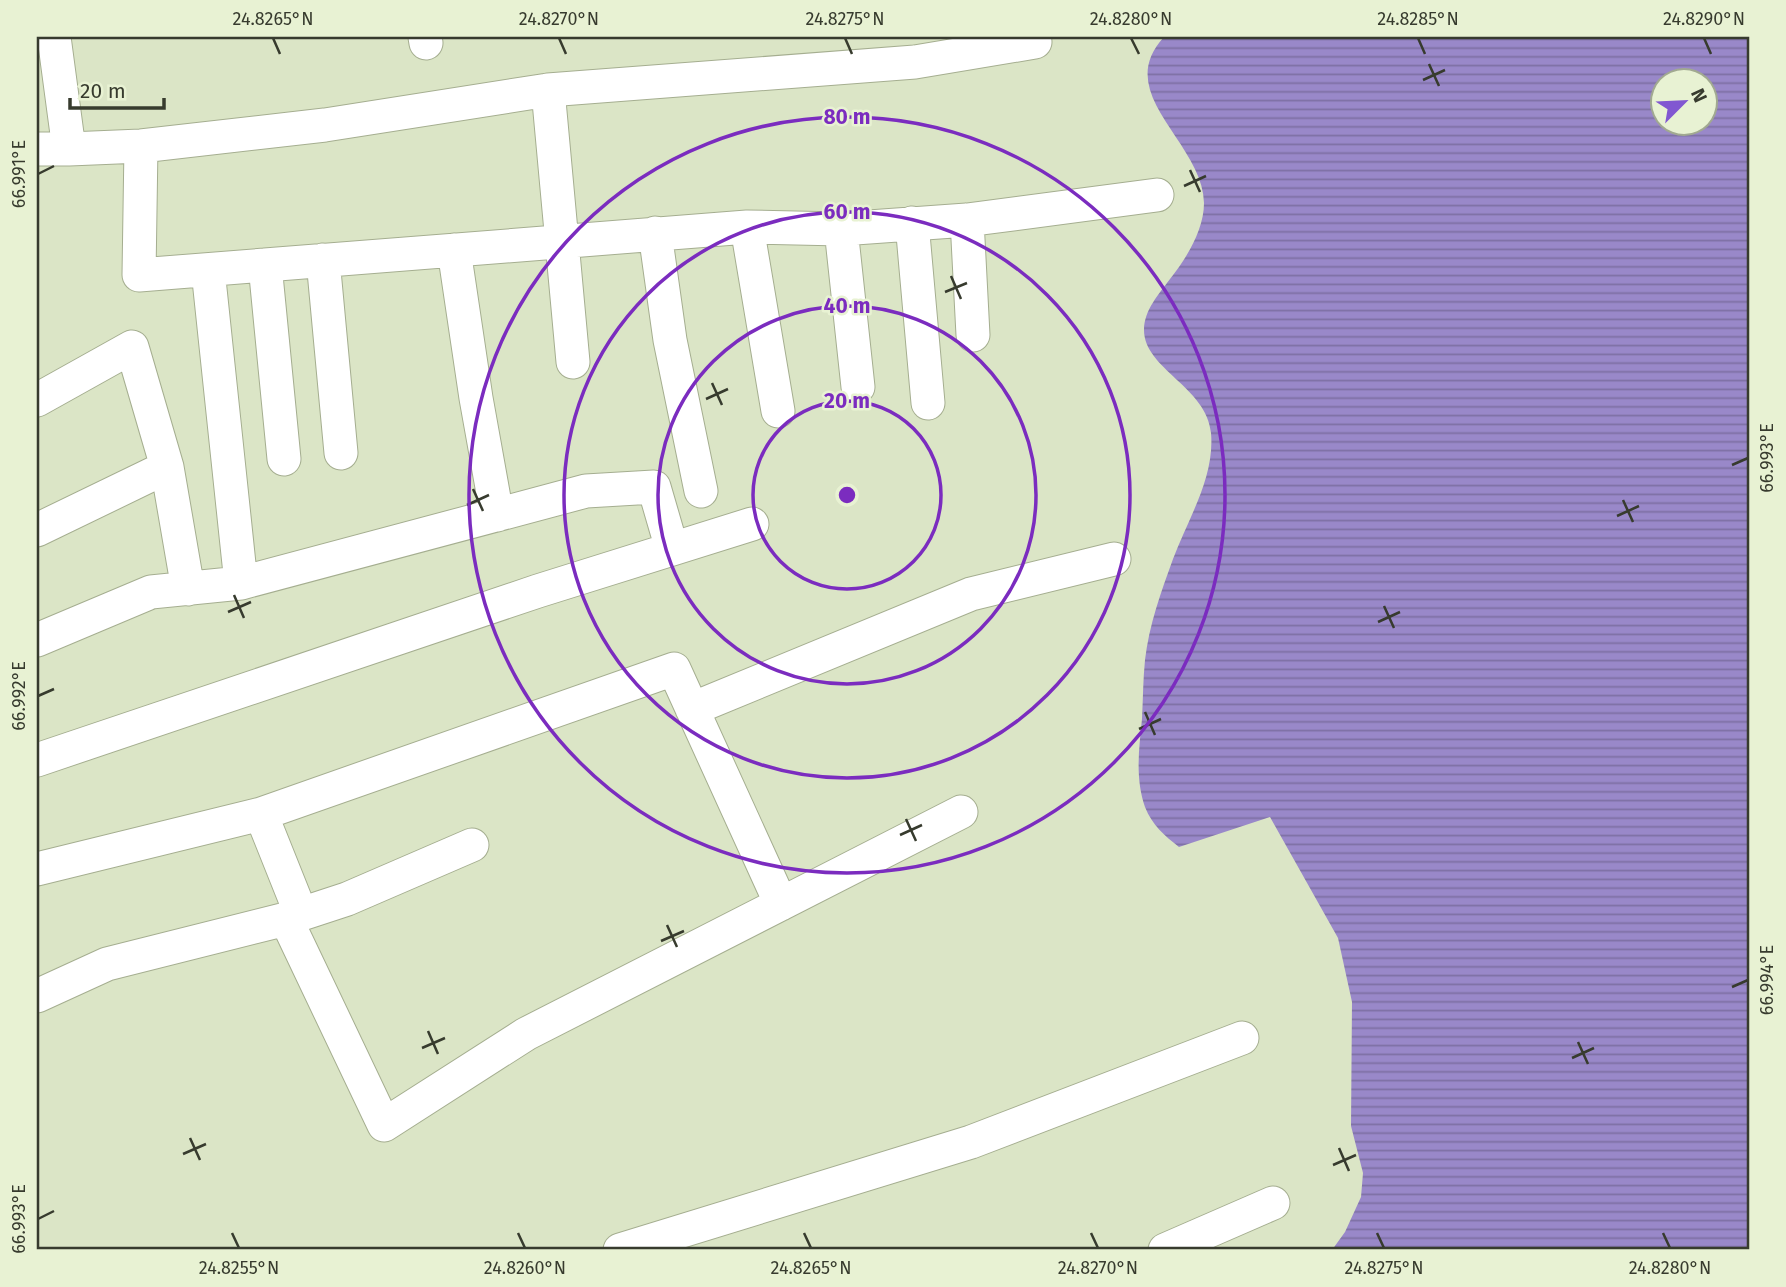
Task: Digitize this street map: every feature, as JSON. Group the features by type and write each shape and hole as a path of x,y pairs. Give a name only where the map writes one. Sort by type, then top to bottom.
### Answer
{"street":[{"path":"54,37 48,90 53,149 141,146 325,125 548,90 915,49 1034,42"},
{"path":"548,90 573,362"},
{"path":"141,146 139,275 655,233 747,227 841,229 967,220 1157,195"},
{"path":"967,220 973,335"},
{"path":"912,223 928,403"},
{"path":"747,227 778,411"},
{"path":"841,229 858,387"},
{"path":"655,233 670,340 701,491"},
{"path":"454,250 497,515"},
{"path":"323,260 341,453"},
{"path":"265,265 284,459"},
{"path":"208,270 242,583"},
{"path":"37,400 132,347 167,467 188,589"},
{"path":"37,530 167,467"},
{"path":"37,640 150,592 242,583 586,491 654,487 672,549"},
{"path":"37,760 538,591 752,524"},
{"path":"692,709 971,594 1114,559"},
{"path":"37,869 261,814 674,669 781,904"},
{"path":"261,814 293,917 384,1125 526,1034 961,812"},
{"path":"37,996 107,964 293,917 347,899 472,845"},
{"path":"620,1250 708,1237 971,1143 1242,1038"},
{"path":"1165,1250 1273,1203"}],"shaded area":[{"path":"1164,37 1749,37 1749,1250 1332,1250 1345,1232 1361,1197 1363,1173 1351,1126 1352,1002 1338,938 1270,817 1179,847 1151,819 1140,785 1139,752 1149,634 1173,559 1205,482 1211,449 1207,417 1188,390 1154,356 1147,344 1144,330 1153,303 1193,244 1201,223 1204,203 1200,181 1190,159 1153,98 1148,78 1150,58"}]}
